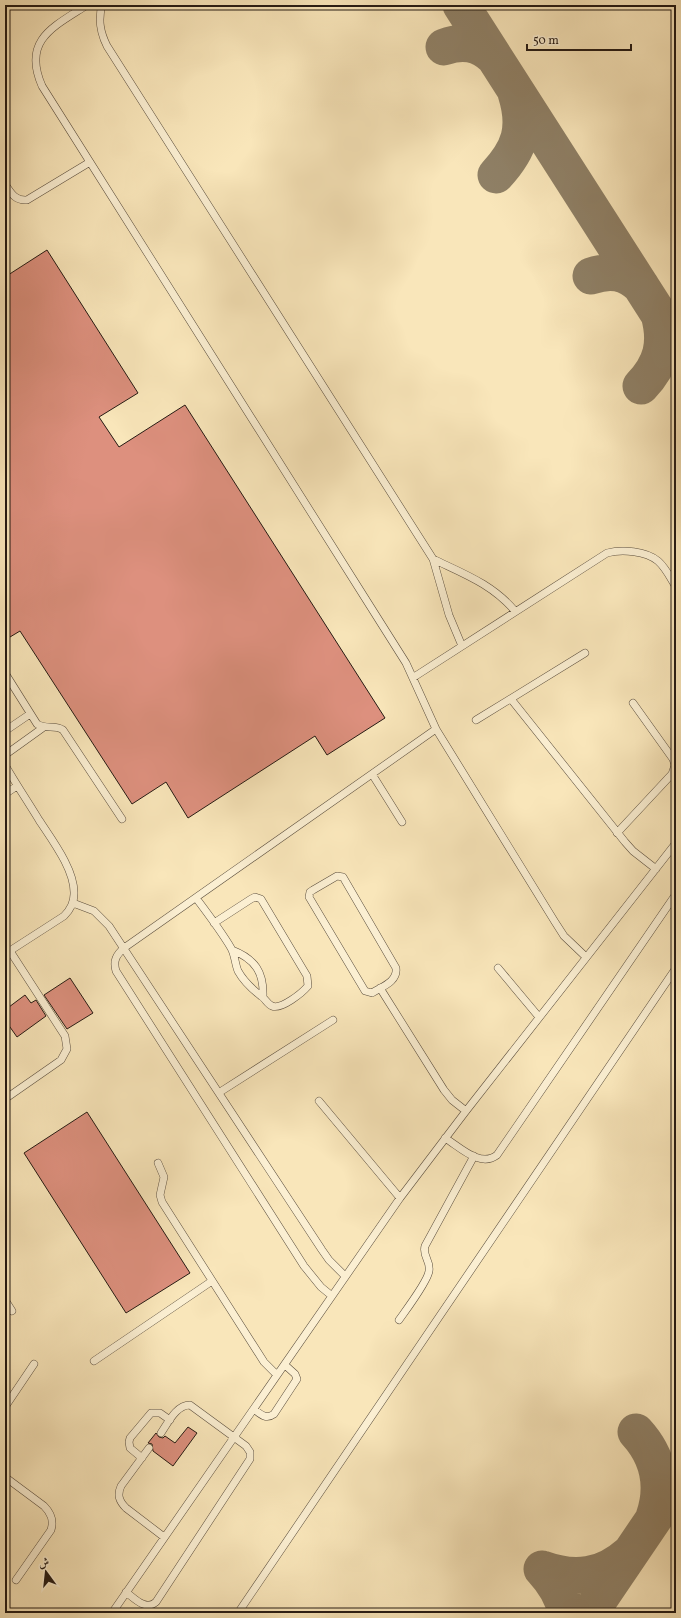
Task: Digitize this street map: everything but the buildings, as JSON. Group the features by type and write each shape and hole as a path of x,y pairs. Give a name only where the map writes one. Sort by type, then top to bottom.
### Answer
{"lane":[{"path":"87,5 51,29 42,39 36,52 35,64 42,86 406,663 414,677 436,729 555,922 564,936 586,957"},
{"path":"102,5 99,24 107,46 433,559 449,615 462,646"},
{"path":"5,184 14,197 18,200 27,200 90,162"},
{"path":"414,677 598,557 607,553 626,551 649,556 658,560 676,587"},
{"path":"433,559 494,590 505,599 515,611"},
{"path":"476,720 585,653"},
{"path":"5,673 30,714 38,724 44,727 56,727 63,730 122,819"},
{"path":"511,699 617,833 633,851 656,870"},
{"path":"617,833 672,774 675,766 673,759 633,703"},
{"path":"5,730 30,714"},
{"path":"5,755 44,727"},
{"path":"332,1296 321,1286 304,1266 116,971 115,960 124,948 436,729"},
{"path":"5,765 66,865 73,885 74,894 73,903 64,916 7,952 65,1036 67,1049 61,1060 5,1099"},
{"path":"372,774 402,822"},
{"path":"5,794 17,786"},
{"path":"112,1613 400,1198 539,1017 676,843"},
{"path":"337,876 343,877 396,968 395,978 380,988 372,994 365,991 310,900 310,892 337,876"},
{"path":"446,1138 479,1159 490,1160 500,1152 676,894"},
{"path":"196,898 232,950 234,962 242,977 253,990 263,997 269,1004 280,1007 305,989 309,983 307,976 263,901 258,898 251,899 214,923"},
{"path":"73,903 89,908 101,916 110,926 322,1250 329,1260 345,1276"},
{"path":"232,950 250,959 257,967 263,981 263,997"},
{"path":"498,968 539,1017"},
{"path":"238,1613 676,968"},
{"path":"380,988 444,1090 452,1100 466,1111"},
{"path":"220,1092 333,1020"},
{"path":"319,1101 400,1198"},
{"path":"400,1320 428,1276 429,1266 424,1254 425,1246 474,1156"},
{"path":"158,1163 164,1177 160,1195 162,1202 264,1362 277,1375"},
{"path":"94,1361 212,1281"},
{"path":"5,1300 12,1311"},
{"path":"5,1407 34,1364"},
{"path":"254,1409 266,1417 274,1414 297,1379 295,1374 284,1365"},
{"path":"126,1592 144,1605 150,1606 156,1602 248,1462 250,1455 248,1448 190,1405 185,1405 179,1408 161,1433"},
{"path":"142,1458 130,1448 130,1438 151,1413 160,1413 170,1420"},
{"path":"149,1448 121,1486 119,1497 121,1503 126,1508 164,1537"},
{"path":"5,1477 44,1506 49,1511 53,1521 51,1530 16,1580"}],"taxiway":[{"path":"461,5 676,341"},
{"path":"444,47 464,43 470,44 483,49 494,57"},
{"path":"496,175 511,156 519,137 521,117 516,93"},
{"path":"591,276 612,272 618,273 630,278 641,286"},
{"path":"641,386 654,370 661,353 663,334 659,314"},
{"path":"636,1432 650,1451 657,1472 659,1494 654,1517"},
{"path":"590,1613 676,1486"},
{"path":"542,1569 566,1575 588,1575 609,1568 629,1554"},
{"path":"542,1569 557,1589 563,1600 566,1613"}]}
